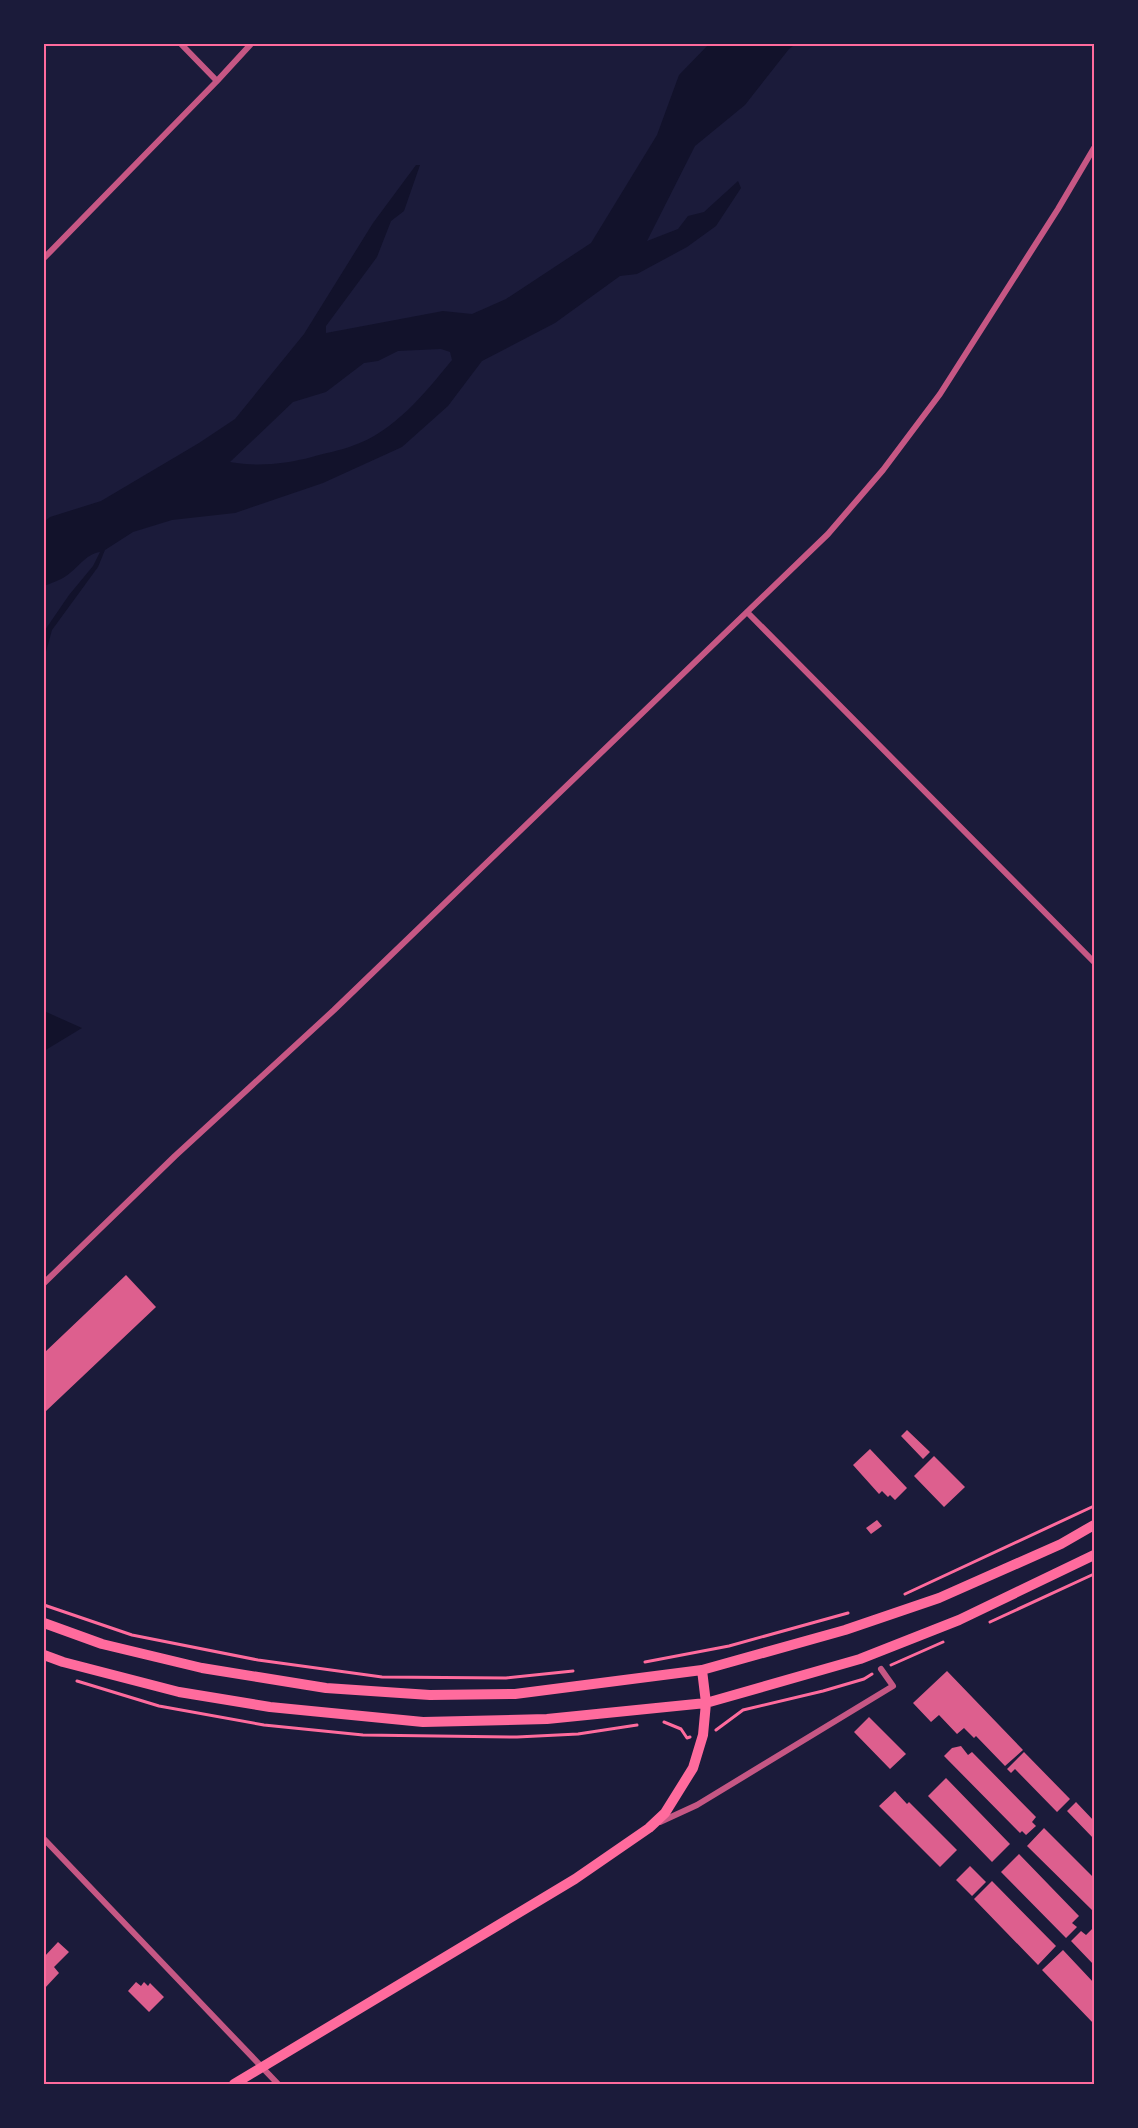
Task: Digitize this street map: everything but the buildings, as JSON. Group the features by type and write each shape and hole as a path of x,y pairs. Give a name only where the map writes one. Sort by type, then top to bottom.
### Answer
{"highway":[{"path":"44,1623 102,1644 202,1668 326,1688 429,1695 515,1694 702,1670 845,1630 939,1598 1060,1544 1095,1525"},
{"path":"44,1654 63,1662 179,1692 270,1707 423,1722 547,1719 706,1703 860,1659 959,1620 1095,1556"},
{"path":"234,2085 575,1879 649,1828 665,1813 693,1768 703,1735 706,1703 702,1670"}],"street":[{"path":"181,44 217,81"},
{"path":"44,258 251,44"},
{"path":"44,1283 175,1156 342,1002 828,534 883,470 953,375 1095,148"},
{"path":"747,612 1095,962"},
{"path":"649,1828 697,1805 893,1686 881,1669"},
{"path":"44,1839 278,2085"}],"path":[{"path":"895,1599 1095,1506"},
{"path":"44,1605 132,1635 258,1660 382,1677 506,1678 582,1670"},
{"path":"638,1664 729,1646 851,1612"}],"shaded area":[{"path":"709,44 796,44 789,49 745,105 695,146 647,241 678,229 688,216 704,212 738,181 741,188 716,226 687,247 637,274 620,276 555,323 482,361 448,406 402,447 323,483 235,513 172,520 133,532 105,550 98,567 52,630 44,659 45,630 93,566 100,552 86,558 63,578 44,586 44,522 50,517 101,501 235,419 304,334 373,223 416,165 420,165 404,211 391,221 377,257 326,326 326,333 443,311 472,314 506,299 591,243 657,135 679,75","holes":["441,349 450,352 452,360 420,398 395,421 367,440 342,449 292,461 271,464 230,462 293,402 326,392 364,363 378,361 398,351"]},
{"path":"44,1011 82,1028 44,1051"}]}
